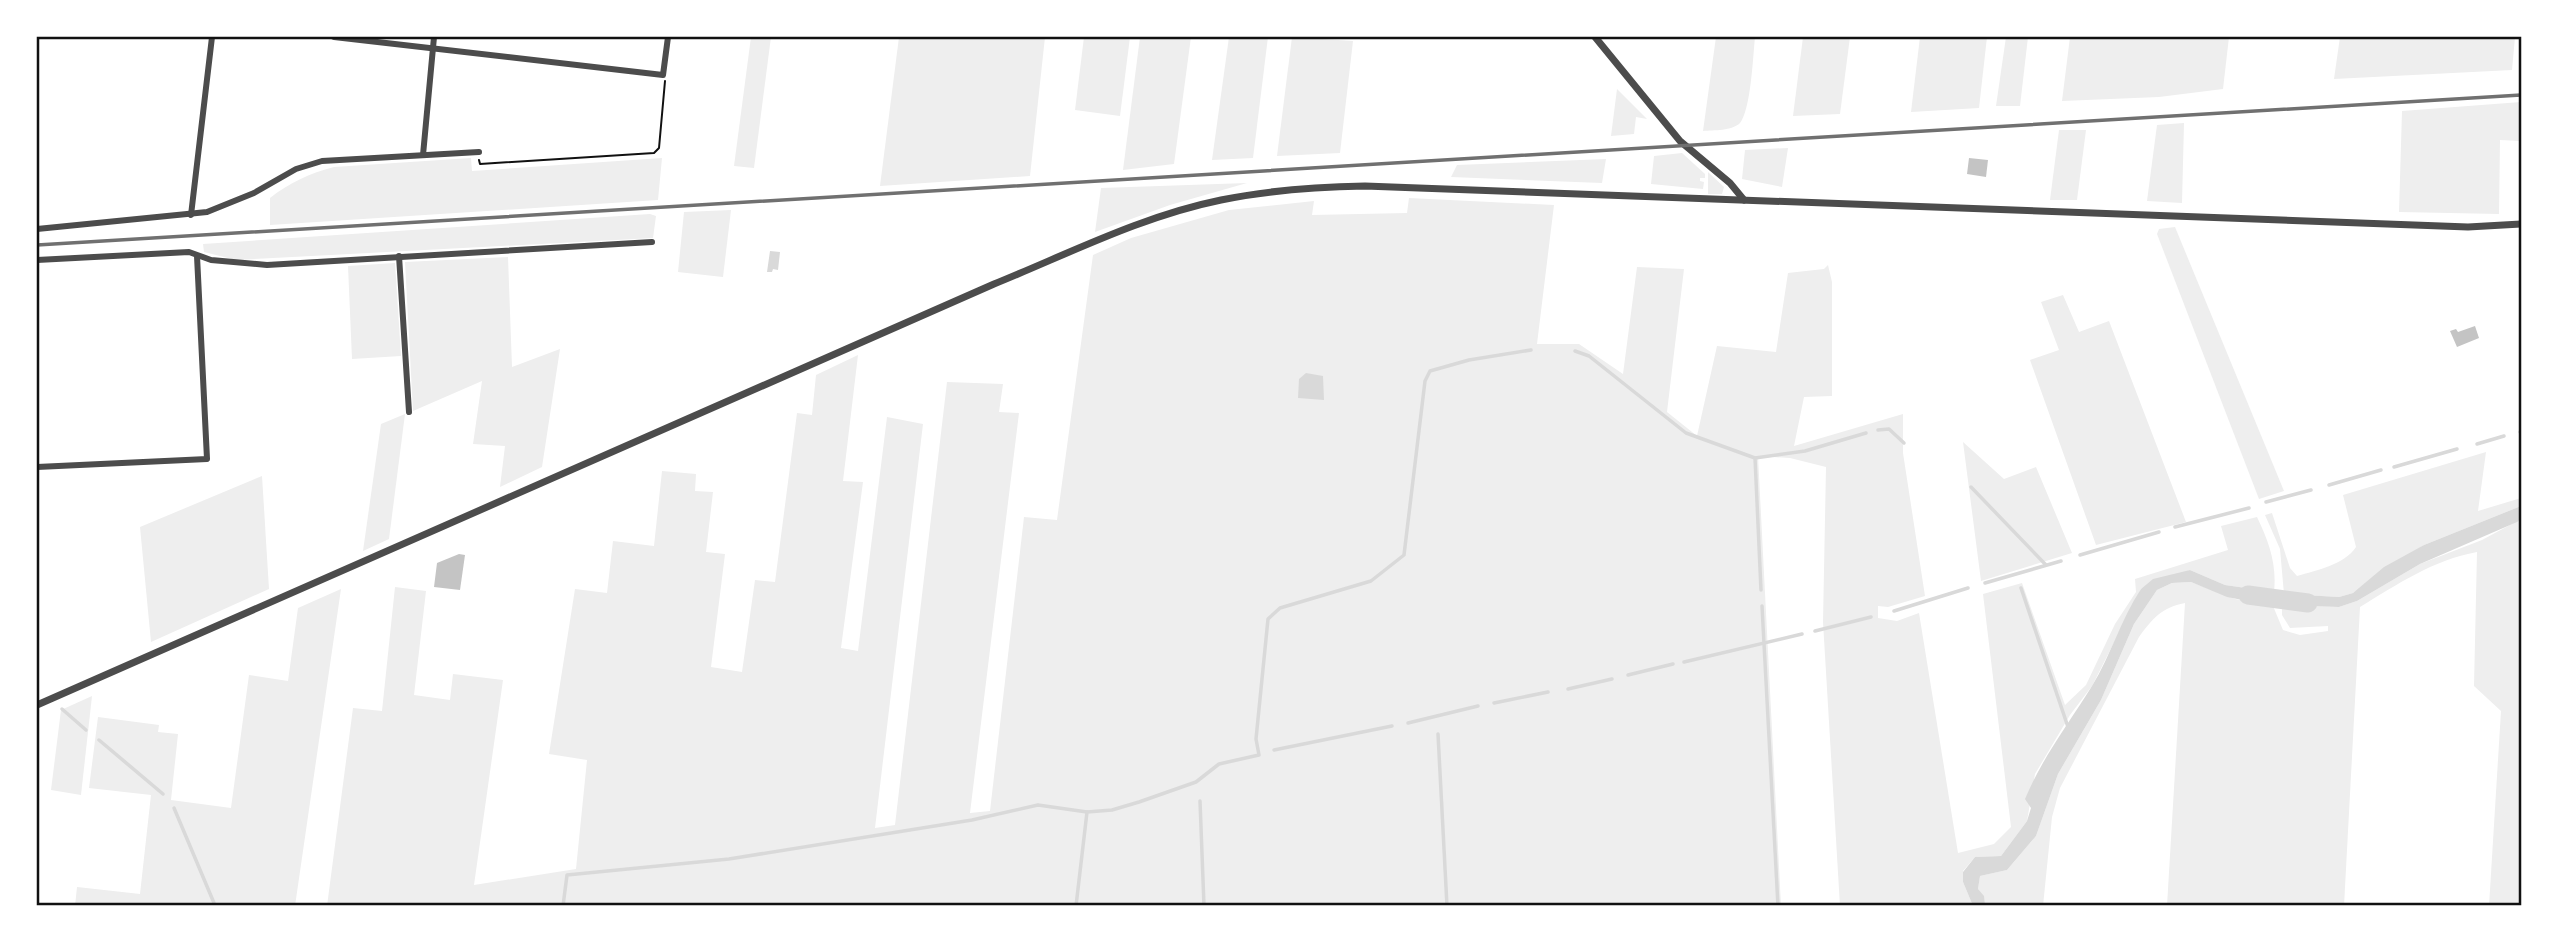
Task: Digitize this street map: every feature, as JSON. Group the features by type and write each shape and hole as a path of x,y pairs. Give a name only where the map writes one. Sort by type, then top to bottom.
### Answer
{"street":[{"path":"191,215 212,37"},
{"path":"334,37 663,75 668,37"},
{"path":"423,155 434,37"},
{"path":"1595,37 1680,141 1730,183 1744,200"},
{"path":"37,229 191,215 227,206 296,169 322,161 479,152"},
{"path":"37,705 1088,245 1169,214 1220,200 1298,188 1365,186 2468,227 2521,224"},
{"path":"37,260 189,252 211,260 267,265 652,242"},
{"path":"37,467 207,459 197,256"},
{"path":"399,256 409,412"}],"path":[{"path":"479,152 480,164 654,153 659,148 666,84 663,75"}],"shaded area":[{"path":"751,37 771,37 754,168 734,166"},
{"path":"899,37 1045,37 1030,176 880,186"},
{"path":"1084,37 1130,37 1120,116 1075,110"},
{"path":"1140,37 1191,37 1174,164 1123,170"},
{"path":"1229,37 1268,37 1253,158 1212,160"},
{"path":"1292,37 1353,41 1340,153 1277,156"},
{"path":"1716,37 1755,37 1751,82 1747,106 1740,123 1728,129 1703,131"},
{"path":"1803,37 1850,37 1840,114 1793,116"},
{"path":"1920,37 1987,37 1979,108 1911,112"},
{"path":"2006,37 2028,37 2020,106 1996,106"},
{"path":"2070,37 2229,37 2223,89 2159,97 2062,101"},
{"path":"2340,37 2515,37 2512,70 2334,79"},
{"path":"1617,89 1647,119 1636,117 1634,134 1611,136"},
{"path":"2521,102 2521,141 2500,140 2499,214 2399,212 2402,111"},
{"path":"2184,123 2182,203 2147,201 2157,125"},
{"path":"2059,130 2086,130 2077,200 2050,200"},
{"path":"1788,148 1782,187 1742,179 1745,150"},
{"path":"1682,153 1705,174 1705,178 1700,178 1700,181 1704,182 1703,189 1651,184 1654,156"},
{"path":"471,158 472,171 662,158 658,200 270,225 270,198 292,183 317,172 334,167"},
{"path":"1606,159 1602,183 1451,177 1457,165"},
{"path":"1708,172 1724,187 1722,194 1708,194"},
{"path":"1247,183 1170,205 1095,232 1101,188"},
{"path":"1409,198 1554,205 1537,344 1579,344 1623,374 1637,267 1684,269 1667,412 1697,436 1717,346 1776,352 1788,273 1824,269 1828,265 1832,282 1832,396 1804,397 1794,446 1903,414 1903,453 1925,596 1888,607 1878,606 1878,618 1897,621 1919,613 1958,853 1994,844 2011,827 1983,594 2022,583 2065,705 2086,685 2115,624 2136,592 2135,579 2228,550 2221,526 2257,517 2271,553 2274,592 2225,585 2190,570 2141,589 2092,686 2070,715 2035,774 2027,821 2001,856 1975,857 1963,871 1963,882 1973,906 1840,906 1823,622 1826,467 1790,458 1758,456 1781,906 327,906 353,708 382,711 395,587 426,591 414,695 450,700 453,674 503,680 474,885 576,869 587,760 549,754 575,589 607,593 613,541 654,546 662,471 696,474 695,491 713,492 706,552 725,554 711,667 742,672 755,580 775,582 797,413 812,415 816,375 858,355 843,481 863,482 841,648 858,651 887,417 923,424 875,828 895,825 947,382 1003,384 999,412 1019,413 970,813 990,811 1024,517 1057,520 1093,255 1131,238 1229,210 1314,201 1312,215 1407,213"},
{"path":"731,210 723,277 678,272 684,212"},
{"path":"650,214 656,216 653,238 236,260 204,252 203,244"},
{"path":"2175,227 2284,491 2259,499 2157,234 2159,229"},
{"path":"770,251 780,252 778,270 767,272"},
{"path":"508,257 512,367 560,349 542,467 500,487 505,446 473,444 482,381 413,411 405,262"},
{"path":"395,263 401,356 352,359 348,266"},
{"path":"2063,295 2079,332 2109,321 2186,522 2096,545 2030,360 2059,350 2041,302"},
{"path":"1306,373 1323,376 1324,400 1298,398 1299,379"},
{"path":"405,414 389,539 363,551 381,424"},
{"path":"1963,442 2004,479 2036,467 2072,553 1981,581"},
{"path":"2486,452 2478,511 2521,498 2521,506 2424,545 2353,593 2339,597 2284,594 2280,549 2265,515 2272,513 2290,568 2297,576 2337,563 2356,547 2343,495"},
{"path":"262,476 269,589 151,642 140,527"},
{"path":"2521,506 2521,519 2517,522 2420,564 2357,601 2339,607 2282,605 2284,594 2339,597 2353,593 2384,567 2424,545"},
{"path":"2521,519 2521,906 2489,906 2501,711 2474,686 2477,552 2431,567 2360,607 2344,906 2167,906 2185,603 2158,615 2139,637 2060,788 2052,817 2043,906 1985,906 1978,889 1980,876 2007,870 2036,836 2058,774 2101,700 2134,624 2157,590 2172,583 2191,582 2235,599 2273,606 2283,630 2300,635 2328,631 2328,626 2290,628 2282,615 2282,605 2339,607 2357,601 2420,564 2482,540"},
{"path":"2190,570 2225,585 2274,592 2273,606 2227,597 2191,582 2172,583 2157,590 2134,624 2101,700 2058,774 2036,836 2007,870 1980,876 1978,889 1984,896 1985,906 1973,906 1963,882 1963,872 1975,857 2001,856 2027,821 2031,808 2025,799 2032,784 2099,674 2141,589 2153,579"},
{"path":"341,589 295,906 75,906 77,887 140,894 151,795 89,788 98,717 159,725 158,732 178,734 171,800 231,808 249,675 288,681 298,608"},
{"path":"92,696 81,795 51,790 61,710"}],"building":[{"path":"1969,158 1988,160 1986,177 1967,174"},
{"path":"2475,326 2479,338 2457,347 2450,331 2456,329 2458,332"},
{"path":"459,554 465,555 460,590 434,587 437,563"}],"waterway":[{"path":"1076,906 1087,812 1112,810 1139,802 1196,782 1219,764 1259,755 1256,739 1268,619 1280,608 1371,581 1404,555 1425,381 1430,371 1469,360 1531,350"},
{"path":"1575,351 1589,356 1686,433 1755,458 1761,590"},
{"path":"1878,430 1889,429 1904,443"},
{"path":"1755,458 1805,451 1866,433"},
{"path":"2477,444 2504,436"},
{"path":"2394,467 2457,449"},
{"path":"2329,485 2381,470"},
{"path":"1971,487 2046,565"},
{"path":"2266,502 2311,490"},
{"path":"2175,527 2249,508"},
{"path":"2080,555 2159,532"},
{"path":"1985,583 2061,561"},
{"path":"1894,611 1968,588"},
{"path":"2021,588 2068,727"},
{"path":"2248,595 2308,603"},
{"path":"1762,606 1778,906"},
{"path":"1815,631 1871,617"},
{"path":"1684,662 1802,634"},
{"path":"1628,675 1673,664"},
{"path":"1568,689 1612,679"},
{"path":"1494,703 1548,692"},
{"path":"1408,723 1478,706"},
{"path":"62,709 86,730"},
{"path":"1274,750 1392,726"},
{"path":"1438,734 1447,906"},
{"path":"99,740 163,794"},
{"path":"1200,801 1204,906"},
{"path":"563,906 567,875 729,859 972,820 1038,805 1087,812"},
{"path":"174,808 214,903"}],"railway":[{"path":"37,245 2521,95"}]}
